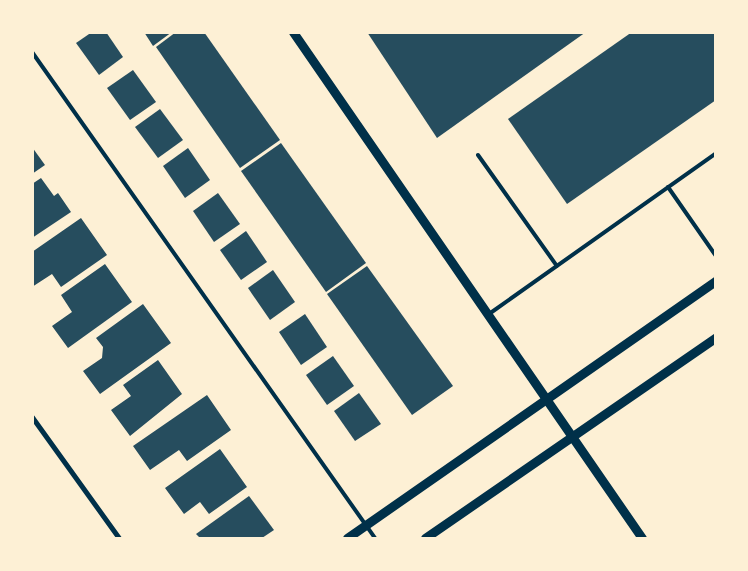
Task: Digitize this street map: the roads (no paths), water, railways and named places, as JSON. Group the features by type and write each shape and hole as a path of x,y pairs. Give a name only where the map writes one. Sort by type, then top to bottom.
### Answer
{"street":[{"path":"292,32 489,314 642,538"},
{"path":"347,538 716,281"},
{"path":"425,538 570,435 716,337"},
{"path":"32,417 119,538"}],"lane":[{"path":"32,52 375,538"},
{"path":"489,314 716,153"},
{"path":"478,155 557,266"},
{"path":"668,187 716,256"}]}
